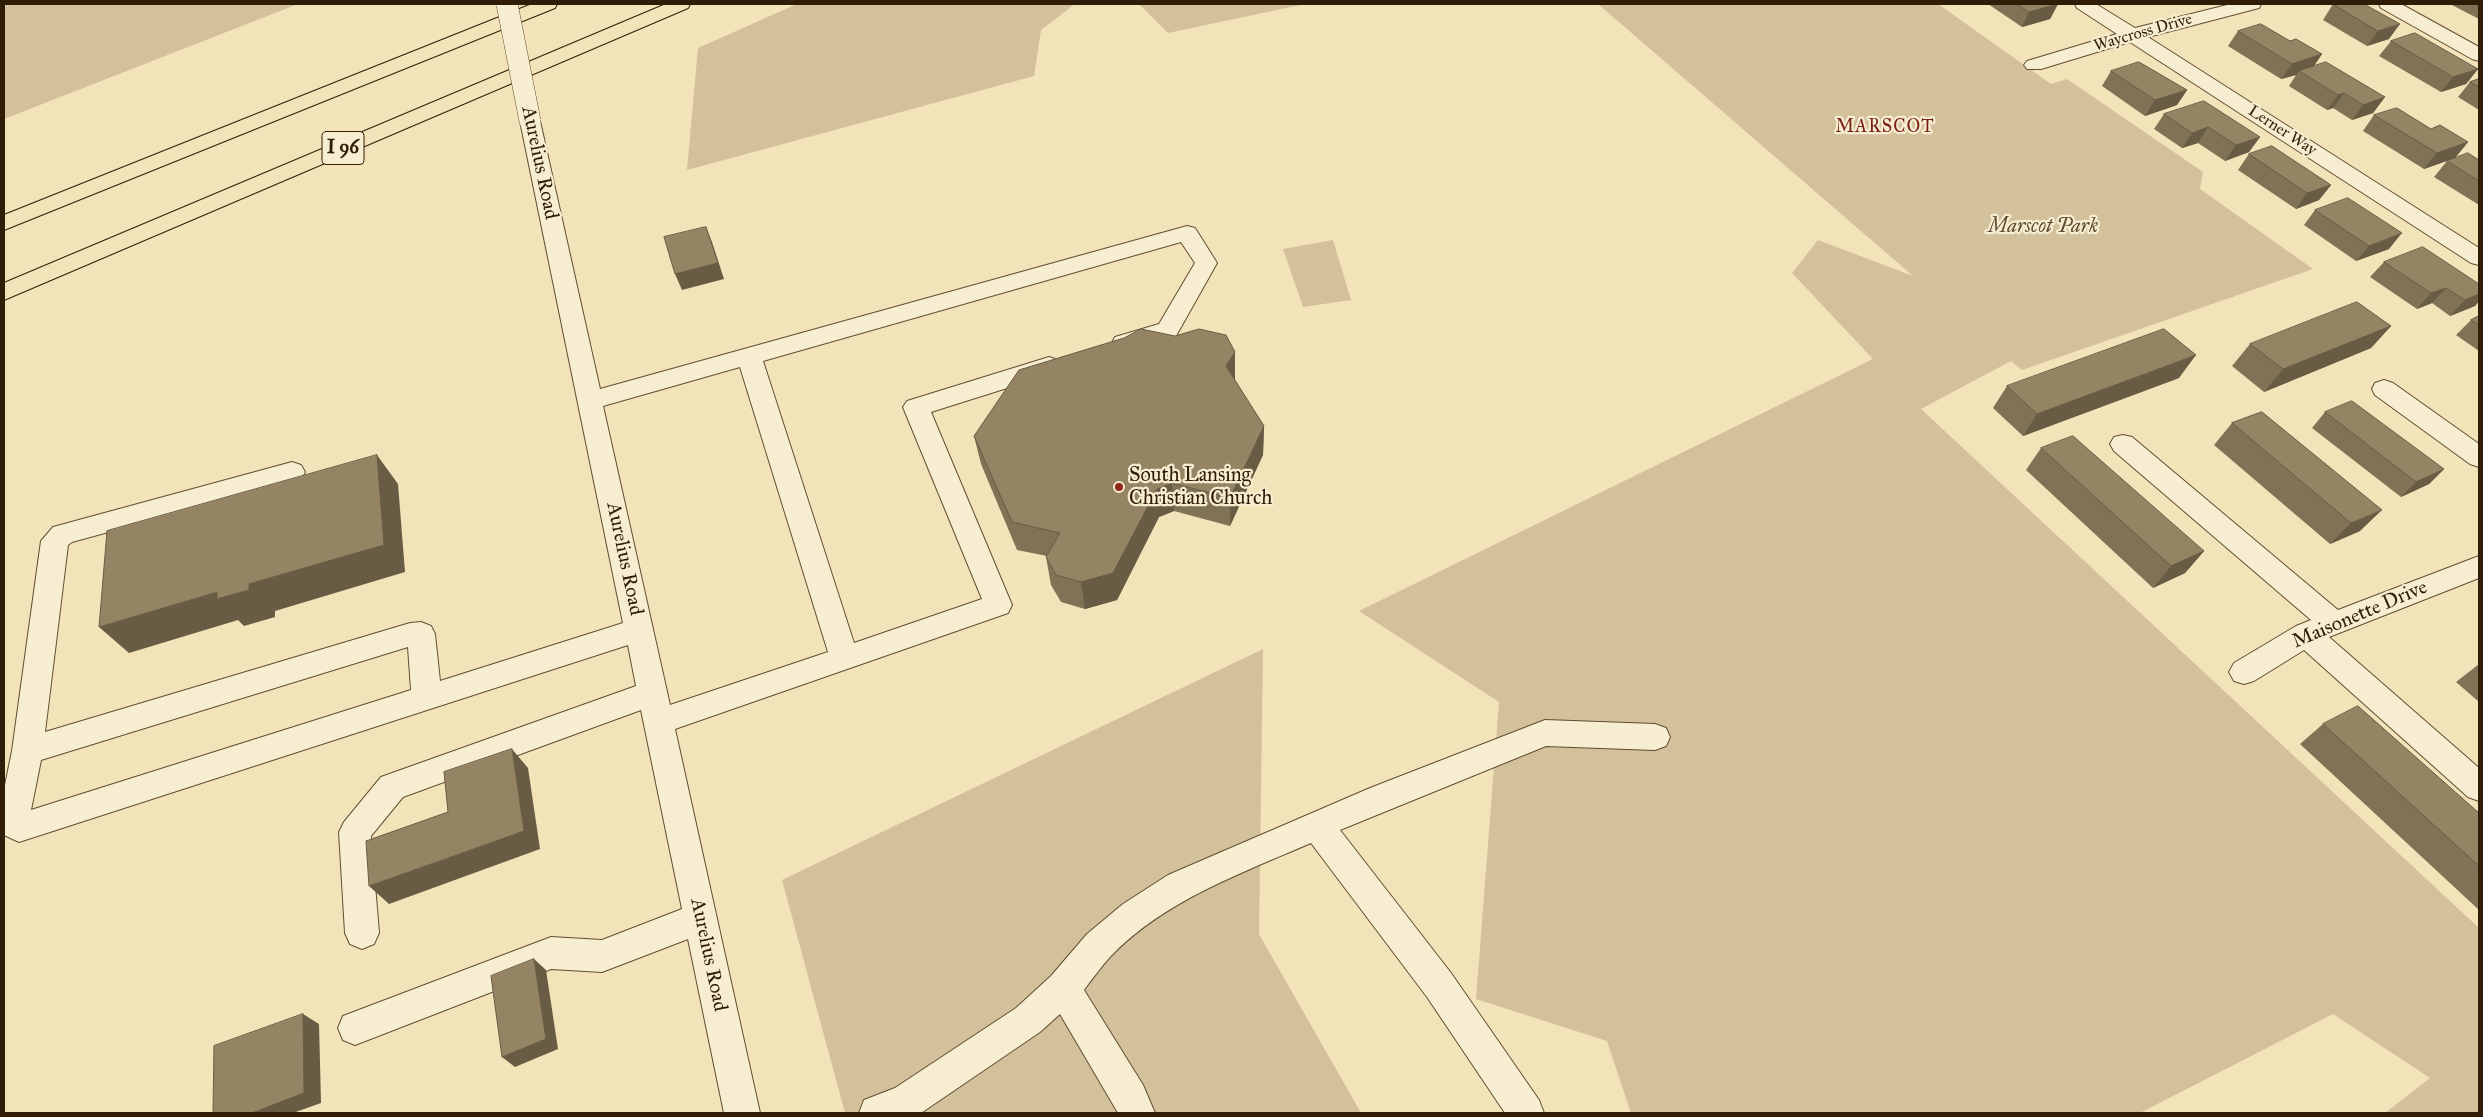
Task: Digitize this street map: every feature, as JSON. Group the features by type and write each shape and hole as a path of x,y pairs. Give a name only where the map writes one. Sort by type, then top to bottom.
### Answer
{"highway":[{"path":"4,223 548,4"},
{"name":"I 96","path":"4,292 682,4"}],"street":[{"name":"Aurelius Road","path":"507,4 530,121 742,1113"},
{"name":"Lerner Way","path":"2084,4 2479,258"},
{"name":"Waycross Drive","path":"2034,65 2132,35 2252,4"},
{"path":"2388,4 2479,55"},
{"path":"590,401 1187,233 1206,263 1168,330 1103,350"},
{"path":"749,356 844,658"},
{"path":"658,722 998,606 916,407 1075,358"},
{"path":"2384,389 2479,457"},
{"path":"2123,444 2334,623"},
{"path":"11,830 27,751 55,541 63,534 292,472"},
{"name":"Maisonette Drive","path":"2244,672 2306,634 2479,566"},
{"path":"11,830 639,630"},
{"path":"27,751 410,635 420,634 427,698"},
{"path":"2306,634 2479,787"},
{"path":"362,933 355,832 392,787 652,693"},
{"path":"877,1113 906,1102 1028,1020 1063,988 1099,944 1135,915 1180,886 1318,824 1450,770 1545,734 1655,737"},
{"path":"1318,824 1439,985 1526,1113"},
{"path":"355,1028 551,953 602,956 700,918"},
{"path":"1063,988 1130,1098 1137,1113"}],"green space":[{"path":"4,4 298,4 4,119"},
{"path":"797,4 1075,4 1041,30 1034,76 687,170 698,48"},
{"path":"1139,4 1305,4 1168,33"},
{"name":"Marscot Park","path":"1598,4 1938,4 2051,84 2067,79 2203,172 2200,189 2313,269 2022,370 2011,361 1921,409 2479,928 2479,1113 2385,1113 2430,1078 2333,1014 2140,1113 1631,1113 1607,1041 1476,999 1499,702 1359,611 1873,359 1792,273 1818,240 1913,276"},
{"path":"1333,240 1351,300 1303,307 1283,249"},
{"path":"1263,649 1259,934 1361,1113 845,1113 782,880"}],"building":[{"path":"2017,4 2058,4 2029,12"},
{"path":"2333,4 2364,4 2400,24 2378,31"},
{"path":"2261,24 2290,41 2296,39 2322,54 2292,64 2238,31"},
{"path":"2415,33 2478,69 2453,77 2391,41"},
{"path":"2139,62 2187,90 2155,100 2111,71"},
{"path":"2326,62 2385,97 2363,105 2344,93 2338,95 2299,71"},
{"path":"2479,79 2479,87 2470,82"},
{"path":"2204,101 2260,137 2236,145 2208,127 2192,133 2164,114"},
{"path":"2397,108 2431,129 2440,125 2468,142 2437,153 2374,115"},
{"path":"2272,146 2331,185 2307,193 2249,154"},
{"path":"2468,153 2479,160 2479,181 2447,161"},
{"path":"2348,198 2402,233 2369,246 2315,210"},
{"path":"706,227 718,263 675,274 664,237"},
{"path":"2423,247 2479,284 2479,294 2465,300 2446,288 2431,293 2384,262"},
{"path":"2357,302 2391,326 2283,369 2250,344"},
{"path":"2479,316 2479,325 2471,320"},
{"name":"South Lansing Christian Church","path":"1141,329 1175,336 1199,329 1226,335 1235,352 1226,366 1264,426 1230,498 1172,483 1157,489 1113,573 1081,582 1056,575 1046,557 1060,533 1012,522 974,436 1019,370 1124,338"},
{"path":"2164,329 2196,355 2037,414 2007,386"},
{"path":"2352,401 2444,469 2416,482 2325,412"},
{"path":"2262,412 2382,510 2351,523 2232,423"},
{"path":"2073,436 2204,551 2171,566 2041,448"},
{"path":"377,455 384,545 249,584 249,590 217,599 217,592 99,627 107,531"},
{"path":"2358,706 2479,813 2479,866 2323,724"},
{"path":"512,749 524,831 369,886 366,841 448,812 444,772"},
{"path":"534,959 546,1039 502,1057 491,976"},
{"path":"303,1014 304,1093 252,1113 213,1113 214,1046"}],"place":[{"name":"South Lansing Christian Church","path":"1119,487"}],"district":[{"name":"MARSCOT","path":"1885,128"}]}
